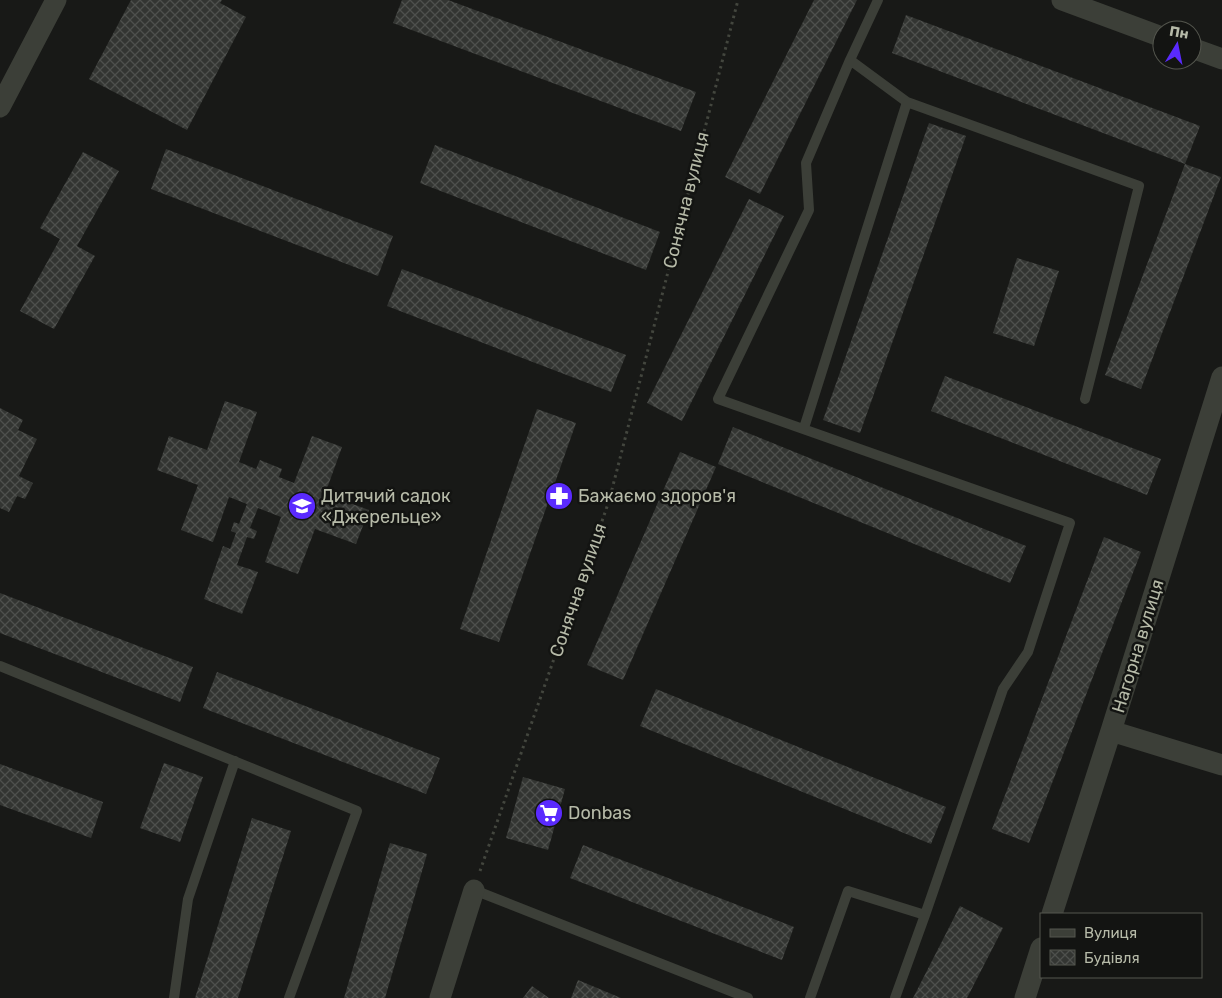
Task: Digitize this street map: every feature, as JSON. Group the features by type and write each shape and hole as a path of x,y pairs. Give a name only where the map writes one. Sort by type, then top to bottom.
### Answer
{"street":[{"path":"0,107 56,0"},
{"path":"1062,0 1152,33"},
{"path":"1202,52 1222,59"},
{"name":"Нагорна вулиця","path":"1052,913 1222,377"},
{"path":"1111,731 1222,765"},
{"path":"440,998 474,890"},
{"path":"1025,998 1040,951"}],"lane":[{"path":"878,0 806,163 809,210 718,399 1070,522 1028,652 1003,689 895,998"},
{"path":"850,60 907,102 1139,186 1085,399"},
{"path":"804,428 907,102"},
{"path":"0,666 357,811 289,998"},
{"path":"174,998 188,899 235,761"},
{"path":"474,890 748,998"},
{"path":"810,998 848,891 925,915"}],"path":[{"name":"Сонячна вулиця","path":"474,890 608,501 738,0"}],"building":[{"path":"131,0 222,0 220,3 246,17 187,130 89,79"},
{"path":"402,0 448,0 696,92 681,131 393,23"},
{"path":"814,0 857,0 760,194 725,177"},
{"path":"906,15 1200,126 1185,164 892,53"},
{"path":"929,123 966,136 860,433 823,420"},
{"path":"435,145 660,232 646,270 420,183"},
{"path":"166,149 393,236 378,276 151,189"},
{"path":"83,152 119,171 77,246 95,256 54,329 20,311 60,239 40,228"},
{"path":"1185,164 1221,177 1141,389 1105,375"},
{"path":"749,199 784,216 682,421 647,403"},
{"path":"1017,258 1059,271 1034,346 993,333"},
{"path":"402,269 626,355 611,392 387,306"},
{"path":"945,376 1161,459 1147,495 931,411"},
{"name":"Дитячий садок «Джерельце»","path":"225,401 257,412 239,462 256,469 260,460 282,469 279,477 294,483 312,436 342,447 325,494 369,510 356,544 315,529 298,574 265,562 281,517 258,508 250,528 257,531 254,539 247,537 237,565 258,572 242,614 204,599 223,546 230,549 236,533 231,531 234,522 239,524 247,504 229,497 213,542 181,530 198,485 157,470 169,436 207,450"},
{"path":"0,408 23,420 18,430 37,439 19,476 33,483 25,499 17,496 9,512 0,508"},
{"path":"537,409 576,423 499,642 460,629"},
{"path":"733,427 1026,546 1010,583 718,464"},
{"path":"680,452 716,467 623,680 587,665"},
{"path":"1104,537 1141,552 1029,843 992,829"},
{"path":"0,593 193,667 180,702 0,633"},
{"path":"217,672 440,758 426,794 203,708"},
{"path":"656,689 946,807 931,844 640,726"},
{"path":"164,763 203,777 180,842 140,828"},
{"path":"0,764 103,802 91,838 0,805"},
{"path":"523,777 565,789 548,850 506,838"},
{"path":"252,818 291,831 238,998 195,998"},
{"path":"390,843 427,854 385,998 344,998"},
{"path":"583,845 794,927 782,960 570,878"},
{"path":"960,906 1003,928 967,998 913,998"},
{"path":"578,980 621,998 571,998"},
{"path":"532,986 549,998 523,998"}],"place":[{"name":"Бажаємо здоров'я","path":"559,496"},
{"name":"Дитячий садок «Джерельце»","path":"302,506"},
{"name":"Donbas","path":"549,813"}]}
